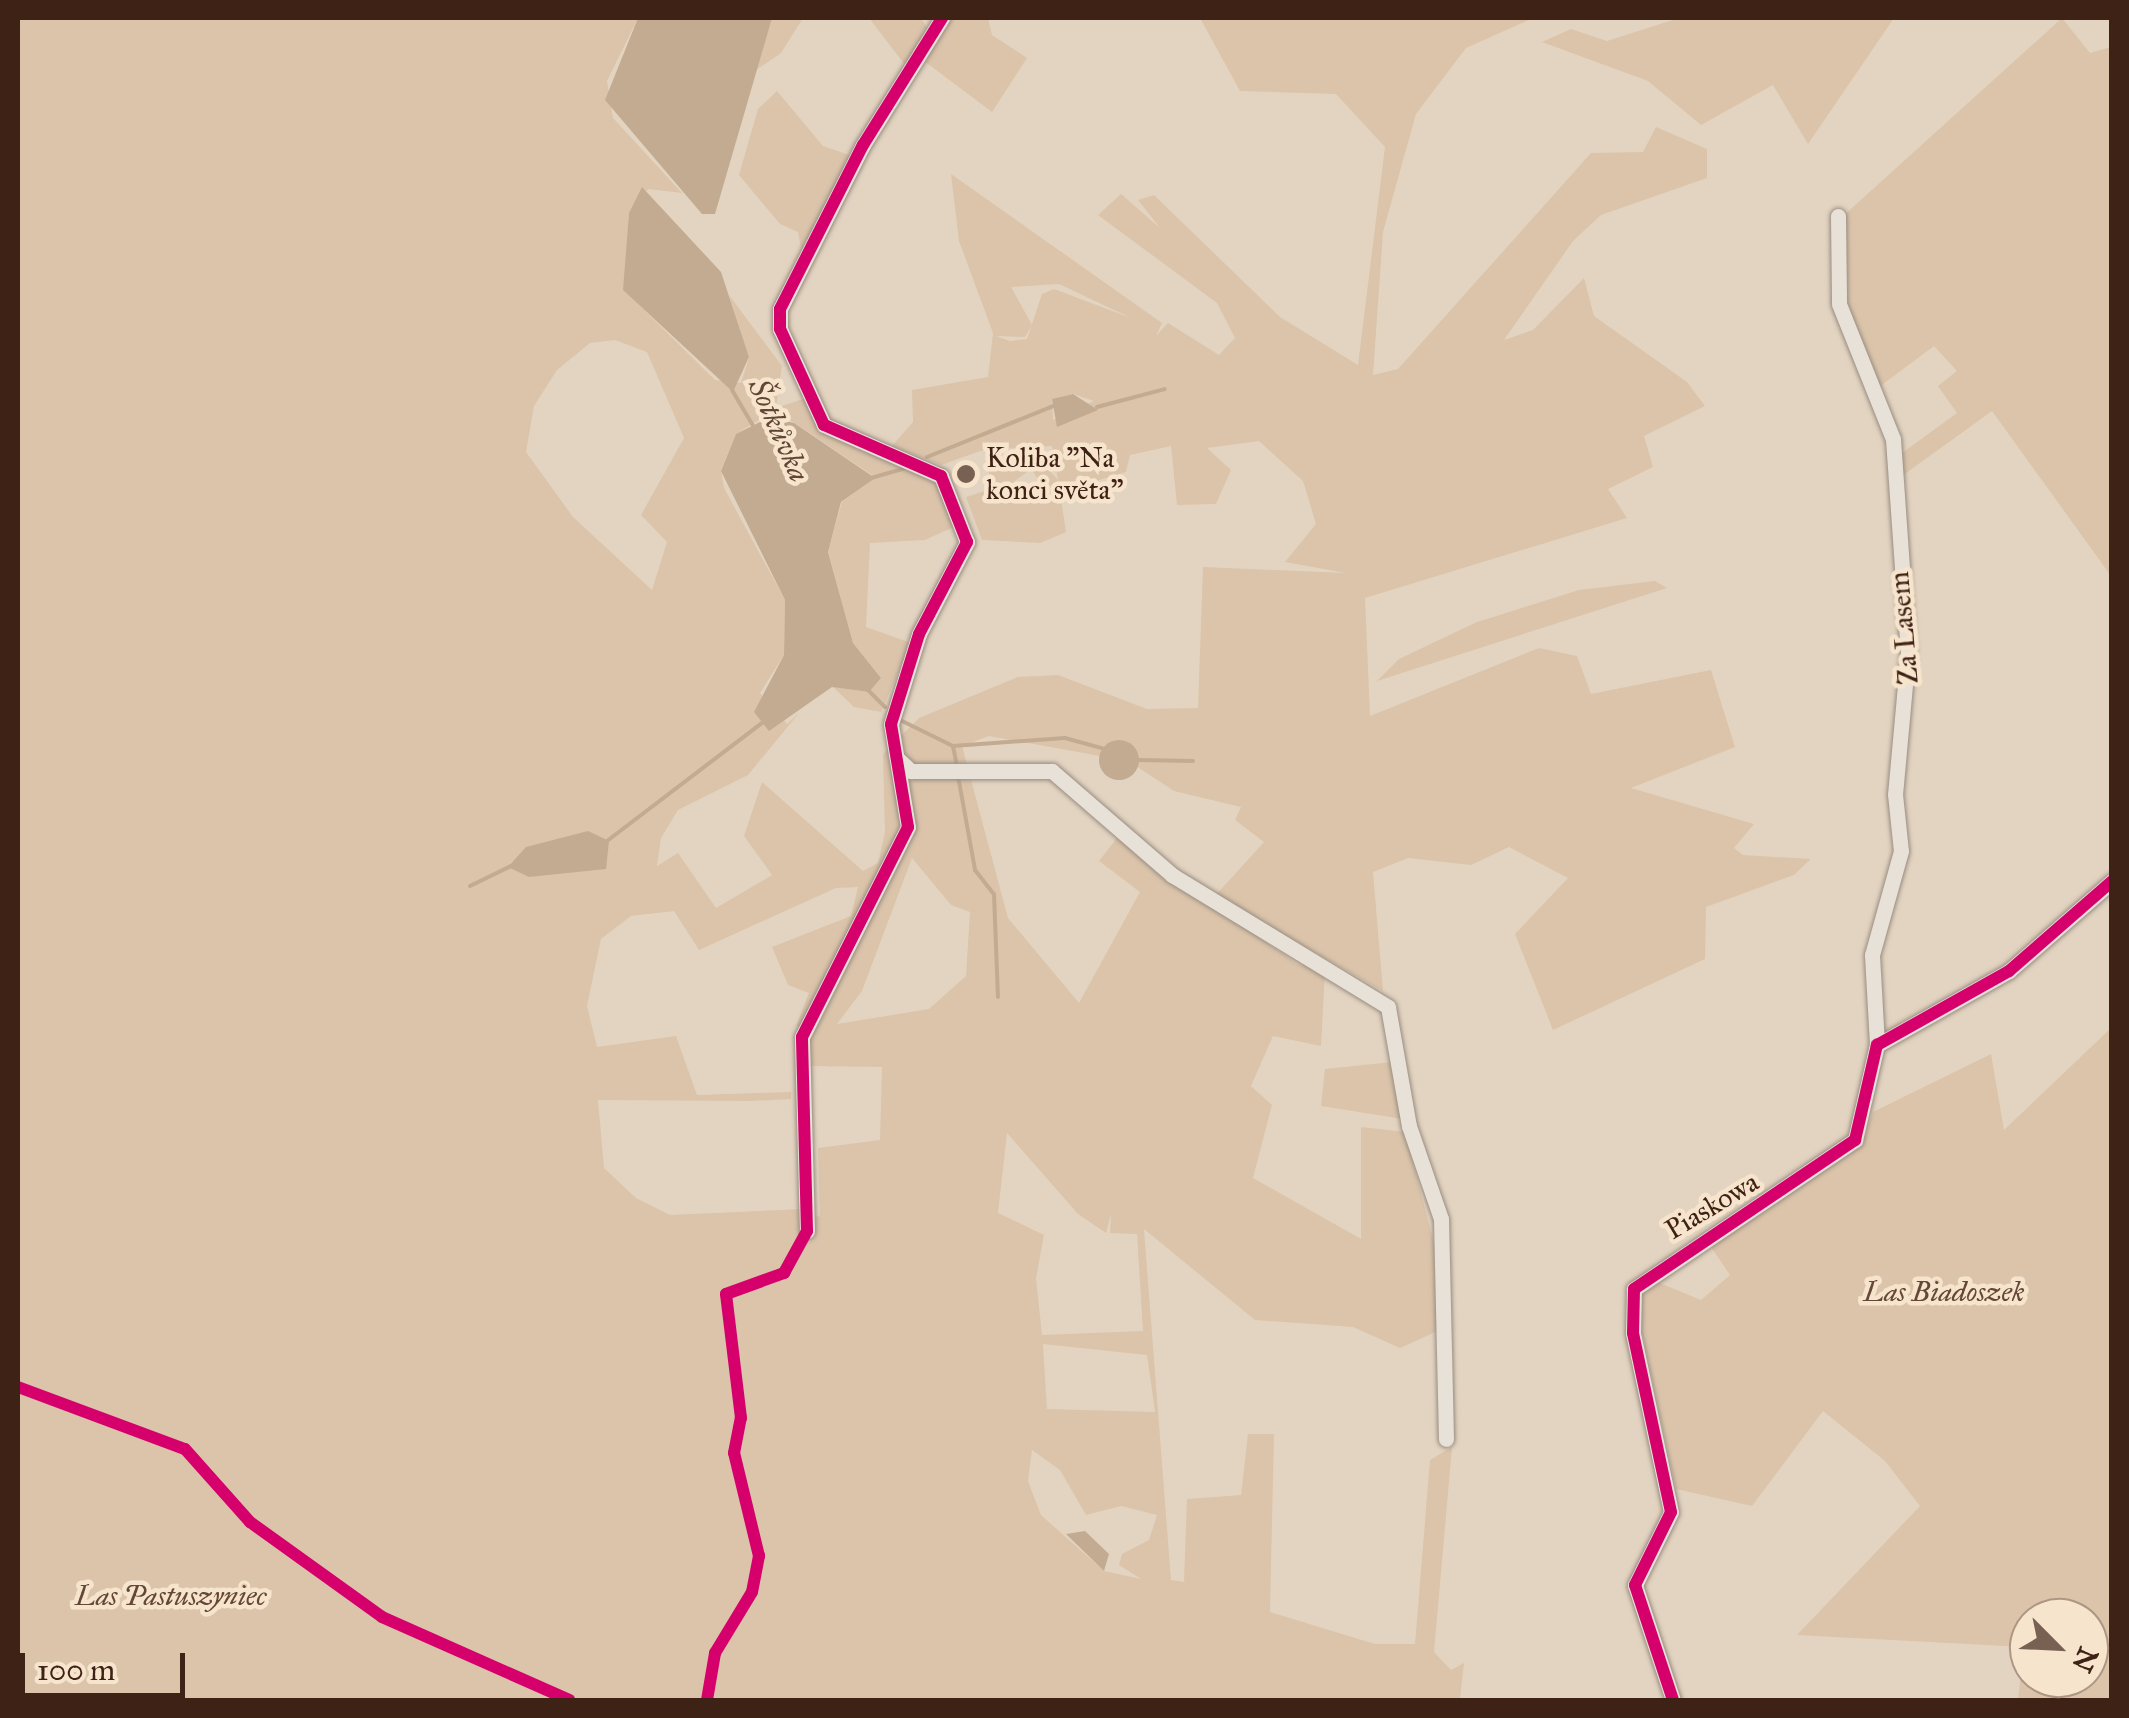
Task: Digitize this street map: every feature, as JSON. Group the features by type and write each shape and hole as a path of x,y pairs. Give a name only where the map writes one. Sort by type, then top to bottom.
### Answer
{"street":[{"path":"807,1230 802,1037 908,827 892,724 906,673 964,552 964,531 942,476 824,425 780,330 780,309 863,145 942,18"},
{"name":"Za Lasem","path":"1838,216 1839,304 1893,438 1908,652 1895,794 1900,851 1872,955 1877,1046"},
{"path":"897,758 911,771 1052,771 1172,874 1388,1006 1447,1265 1446,1438"},
{"path":"1877,1046 2009,971 2112,881"},
{"name":"Piaskowa","path":"1673,1700 1636,1594 1671,1512 1632,1294 1666,1262 1855,1140 1877,1046"}],"green space":[{"name":"Las Pastuszyniec","path":"18,18 638,18 607,81 613,118 682,193 648,189 629,213 624,290 715,380 741,383 749,358 729,295 782,366 776,408 803,399 845,443 941,481 958,525 925,540 870,543 866,627 911,643 881,712 854,707 833,687 869,692 881,678 853,643 828,551 842,502 875,477 775,410 736,434 721,470 724,488 785,600 784,655 760,693 787,724 799,713 748,775 678,810 661,838 657,866 678,853 716,908 772,875 744,836 762,782 863,871 878,863 885,832 883,754 919,718 1018,677 1058,675 1147,709 1198,708 1203,567 1346,573 1285,562 1316,524 1303,481 1259,441 1207,448 1231,470 1216,504 1177,505 1171,446 1130,455 1126,472 1060,492 1066,532 1040,543 982,540 966,497 994,488 985,461 1031,450 1058,480 1052,446 983,450 941,465 892,446 913,422 912,390 988,377 993,333 959,241 951,174 1162,323 1156,336 1168,323 1219,355 1235,338 1217,303 1098,215 1121,194 1160,228 1138,200 1154,195 1280,317 1358,365 1385,147 1336,94 1240,91 1200,18 1533,18 1466,48 1416,114 1383,232 1373,375 1398,369 1591,153 1643,152 1656,127 1707,149 1707,178 1601,215 1573,241 1504,340 1533,330 1584,278 1594,316 1687,382 1705,406 1644,436 1653,467 1608,489 1627,518 1365,598 1370,716 1539,648 1577,656 1591,694 1711,670 1735,747 1631,788 1754,824 1734,848 1743,855 1811,859 1794,875 1706,907 1705,959 1553,1030 1515,934 1568,878 1509,847 1471,865 1408,858 1373,872 1383,991 1215,896 1264,842 1235,820 1241,807 1174,791 1104,745 1100,756 989,736 962,746 1008,918 1079,1003 1140,892 1099,861 1117,838 1297,964 1325,972 1321,1046 1273,1036 1251,1086 1272,1105 1253,1178 1361,1239 1361,1127 1405,1132 1438,1259 1442,1329 1400,1348 1353,1327 1255,1320 1144,1229 1171,1580 1184,1582 1187,1499 1241,1495 1248,1434 1274,1434 1270,1612 1375,1644 1415,1644 1430,1460 1452,1447 1434,1652 1451,1670 1464,1663 1460,1700 18,1700","holes":["1059,284 1131,318 1054,289 1042,294 1032,325 1011,287","1031,326 1027,339 1010,341 996,336 1025,337","615,340 647,352 684,438 641,515 667,542 652,590 573,517 526,452 534,406 557,370 590,343","1073,394 1094,401 1053,420 1052,399","1031,469 1041,483 1011,497 1011,484","912,858 951,905 970,912 966,976 929,1009 837,1024 862,991","858,887 851,916 772,947 788,985 809,993 796,1026 807,1030 809,1066 882,1067 880,1140 818,1148 820,1217 802,1209 670,1215 636,1198 604,1168 598,1100 750,1101 791,1099 791,1092 697,1095 676,1036 597,1047 587,1006 601,939 631,916 674,911 699,950 836,888","1007,1133 1078,1214 1106,1233 1111,1214 1110,1233 1137,1234 1143,1331 1042,1335 1036,1278 1044,1235 998,1213","1043,1344 1147,1355 1155,1412 1047,1409","1032,1450 1060,1470 1086,1515 1121,1506 1157,1515 1149,1540 1122,1554 1119,1565 1141,1579 1104,1571 1041,1515 1028,1481"]},
{"path":"772,18 803,18 781,53 753,72"},
{"path":"869,18 921,18 927,28 905,65"},
{"path":"945,18 988,18 992,35 1027,58 992,112 924,61"},
{"path":"1679,18 1894,18 1808,144 1773,85 1701,125 1648,81 1542,42 1571,29 1607,41"},
{"path":"2062,18 2090,53 2111,47 2111,576 1992,411 1902,476 1902,453 1957,413 1938,386 1957,371 1934,346 1879,387 1843,292 1842,217"},
{"path":"777,91 823,146 852,156 803,259 798,232 780,224 739,175 758,109"},
{"path":"1655,581 1667,588 1377,681 1399,659 1477,622 1579,590"},
{"name":"Las Biadoszek","path":"2111,1028 2111,1700 2018,1700 2109,1698 2109,1598 2009,1598 2009,1646 1797,1635 1920,1506 1885,1461 1823,1411 1752,1506 1676,1489 1636,1304 1650,1279 1701,1300 1730,1275 1707,1241 1829,1168 1863,1140 1873,1112 1991,1054 2004,1130"},
{"path":"1392,1062 1403,1119 1321,1106 1325,1069"}],"water":[{"path":"638,18 772,18 715,214 702,214 605,100"},
{"path":"642,187 721,272 749,357 733,392 623,290 629,213"},
{"path":"1073,394 1098,410 1057,427 1052,399"},
{"path":"770,417 794,423 875,478 841,502 828,552 853,643 881,678 869,692 832,687 769,731 754,712 784,655 785,600 721,471 736,434"},
{"path":"1119,740 1133,746 1139,760 1133,774 1119,780 1105,774 1099,760 1105,746"},
{"path":"588,831 609,841 606,869 529,877 508,867 526,847"},
{"path":"1085,1531 1109,1554 1104,1571 1066,1534"}],"waterway":[{"path":"1097,407 1165,389"},
{"name":"Šotkůvka","path":"732,390 755,429"},
{"path":"927,457 1053,406"},
{"path":"871,478 905,468"},
{"name":"Šotkůvka","path":"866,688 885,707"},
{"name":"Šotkůvka","path":"896,718 953,746 956,762"},
{"path":"607,841 762,723"},
{"path":"953,746 1065,738 1105,749"},
{"path":"1138,760 1193,761"},
{"name":"Šotkůvka","path":"958,776 975,870 994,894 998,997"},
{"path":"470,886 511,866"}],"cycle path":[{"path":"707,1700 715,1653 752,1592 759,1556 734,1453 741,1418 726,1294 784,1273 807,1231 802,1037 908,827 891,724 919,634 967,542 941,476 824,425 780,329 780,309 863,145 942,18"},
{"path":"1673,1700 1635,1585 1671,1512 1633,1333 1634,1289 1855,1140 1877,1045 2009,971 2112,881"},
{"path":"18,1387 185,1449 250,1522 382,1617 569,1700"}],"place":[{"name":"Koliba \"Na konci světa\"","path":"966,474"}]}
